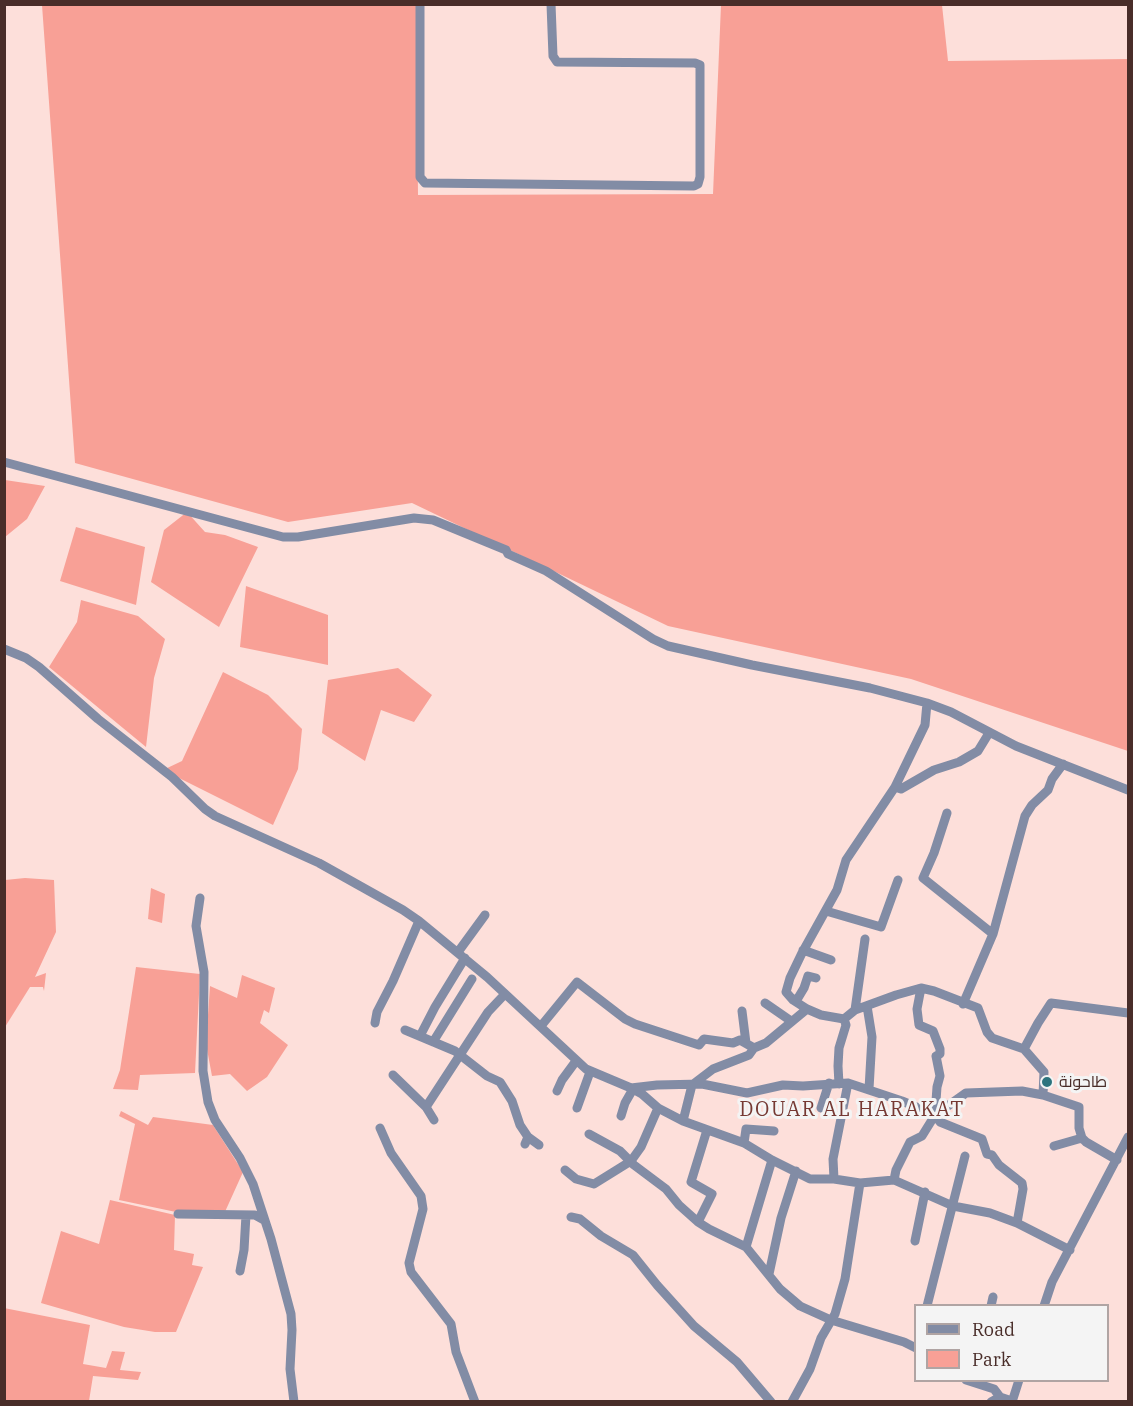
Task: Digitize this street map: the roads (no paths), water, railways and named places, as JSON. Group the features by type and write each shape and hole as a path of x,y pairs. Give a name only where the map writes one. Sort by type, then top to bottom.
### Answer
{"street":[{"path":"420,4 420,177 424,183 682,186 698,184 700,177 700,65 694,63 557,62 553,56 551,4"},
{"path":"4,462 283,537 298,537 414,518 433,520 506,550 508,554 546,572 653,639 668,645 752,665 870,688 927,703 951,712 1016,746 1128,790"},
{"path":"4,649 26,658 39,667 98,719 172,777 210,812 231,824 319,863 418,921 462,955 590,1072 632,1089 658,1108 683,1121 744,1143 810,1179 834,1179 860,1183 894,1180 953,1206 990,1213 1017,1223 1070,1250"},
{"path":"927,703 925,726 895,787 846,860 837,890 803,950 786,992 793,1000 807,1009 821,1015 844,1019 855,1010 896,994 921,988 978,1008 987,1032 992,1038 1024,1049 1044,1072 1043,1095"},
{"path":"895,787 900,789 934,771 959,762 978,751 989,733"},
{"path":"963,1004 993,934 1026,816 1032,805 1048,790 1052,779 1063,764"},
{"path":"947,813 923,878 993,934"},
{"path":"826,911 881,927 898,880"},
{"path":"200,898 196,927 204,972 203,1071 207,1102 215,1120 240,1158 253,1184 271,1239 291,1314 290,1369 294,1401"},
{"path":"420,1036 485,915"},
{"path":"375,1023 377,1012 393,981 418,921"},
{"path":"855,1010 865,939"},
{"path":"803,950 831,960"},
{"path":"793,1000 798,998 808,976 816,978"},
{"path":"433,1042 471,979"},
{"path":"541,1026 577,982 625,1019 699,1045 704,1039 733,1043 740,1040 750,1045 766,1043 807,1009"},
{"path":"921,988 917,1009 919,1025 933,1031 940,1049 940,1054 936,1056 940,1076 935,1115 939,1122 982,1139 987,1154 992,1155 999,1165 1022,1183 1017,1223"},
{"path":"426,1107 488,1012 505,994"},
{"path":"765,1003 791,1021"},
{"path":"1024,1049 1051,1004 1128,1013"},
{"path":"867,1006 872,1037 869,1089"},
{"path":"683,1121 692,1085 714,1069 749,1055 750,1045 742,1011"},
{"path":"834,1179 833,1159 844,1083 838,1066 839,1048 846,1025 844,1019"},
{"path":"405,1030 462,1055 487,1076 500,1082 512,1101 527,1140 539,1145"},
{"path":"557,1091 576,1061"},
{"path":"577,1108 590,1072"},
{"path":"393,1075 426,1107 434,1120"},
{"path":"821,1108 829,1083"},
{"path":"632,1089 657,1085 702,1084 747,1094 783,1085 844,1083 869,1089 935,1115"},
{"path":"621,1116 632,1089"},
{"path":"894,1180 910,1142 922,1136 935,1115 966,1093 1014,1091 1043,1095 1079,1107 1078,1121 1082,1138 1117,1161"},
{"path":"565,1170 576,1179 594,1184 631,1161 641,1147 658,1108"},
{"path":"380,1128 391,1154 422,1196 423,1209 410,1263 411,1272 451,1324 456,1352 475,1401"},
{"path":"744,1143 746,1129 774,1131"},
{"path":"698,1222 712,1194 691,1182 707,1130"},
{"path":"589,1134 620,1151 666,1189 679,1205 698,1222 746,1247 780,1289 800,1306 831,1320 904,1342 914,1347"},
{"path":"1044,1304 1052,1282 1128,1137"},
{"path":"1054,1146 1082,1138"},
{"path":"927,1304 965,1156"},
{"path":"746,1247 772,1160"},
{"path":"769,1274 781,1218 796,1171"},
{"path":"792,1401 810,1369 821,1338 835,1314 844,1279 860,1183"},
{"path":"915,1241 925,1192"},
{"path":"178,1214 255,1215 264,1220"},
{"path":"240,1272 246,1215"},
{"path":"571,1216 580,1219 633,1255 694,1326 737,1362 771,1401"},
{"path":"970,1382 994,1389 1000,1397 1012,1401 1018,1382"},
{"path":"991,1401 1000,1397"}],"place":[{"name":"طاحونة","path":"1047,1082"}],"district":[{"name":"DOUAR AL HARAKAT","path":"852,1110"}]}
